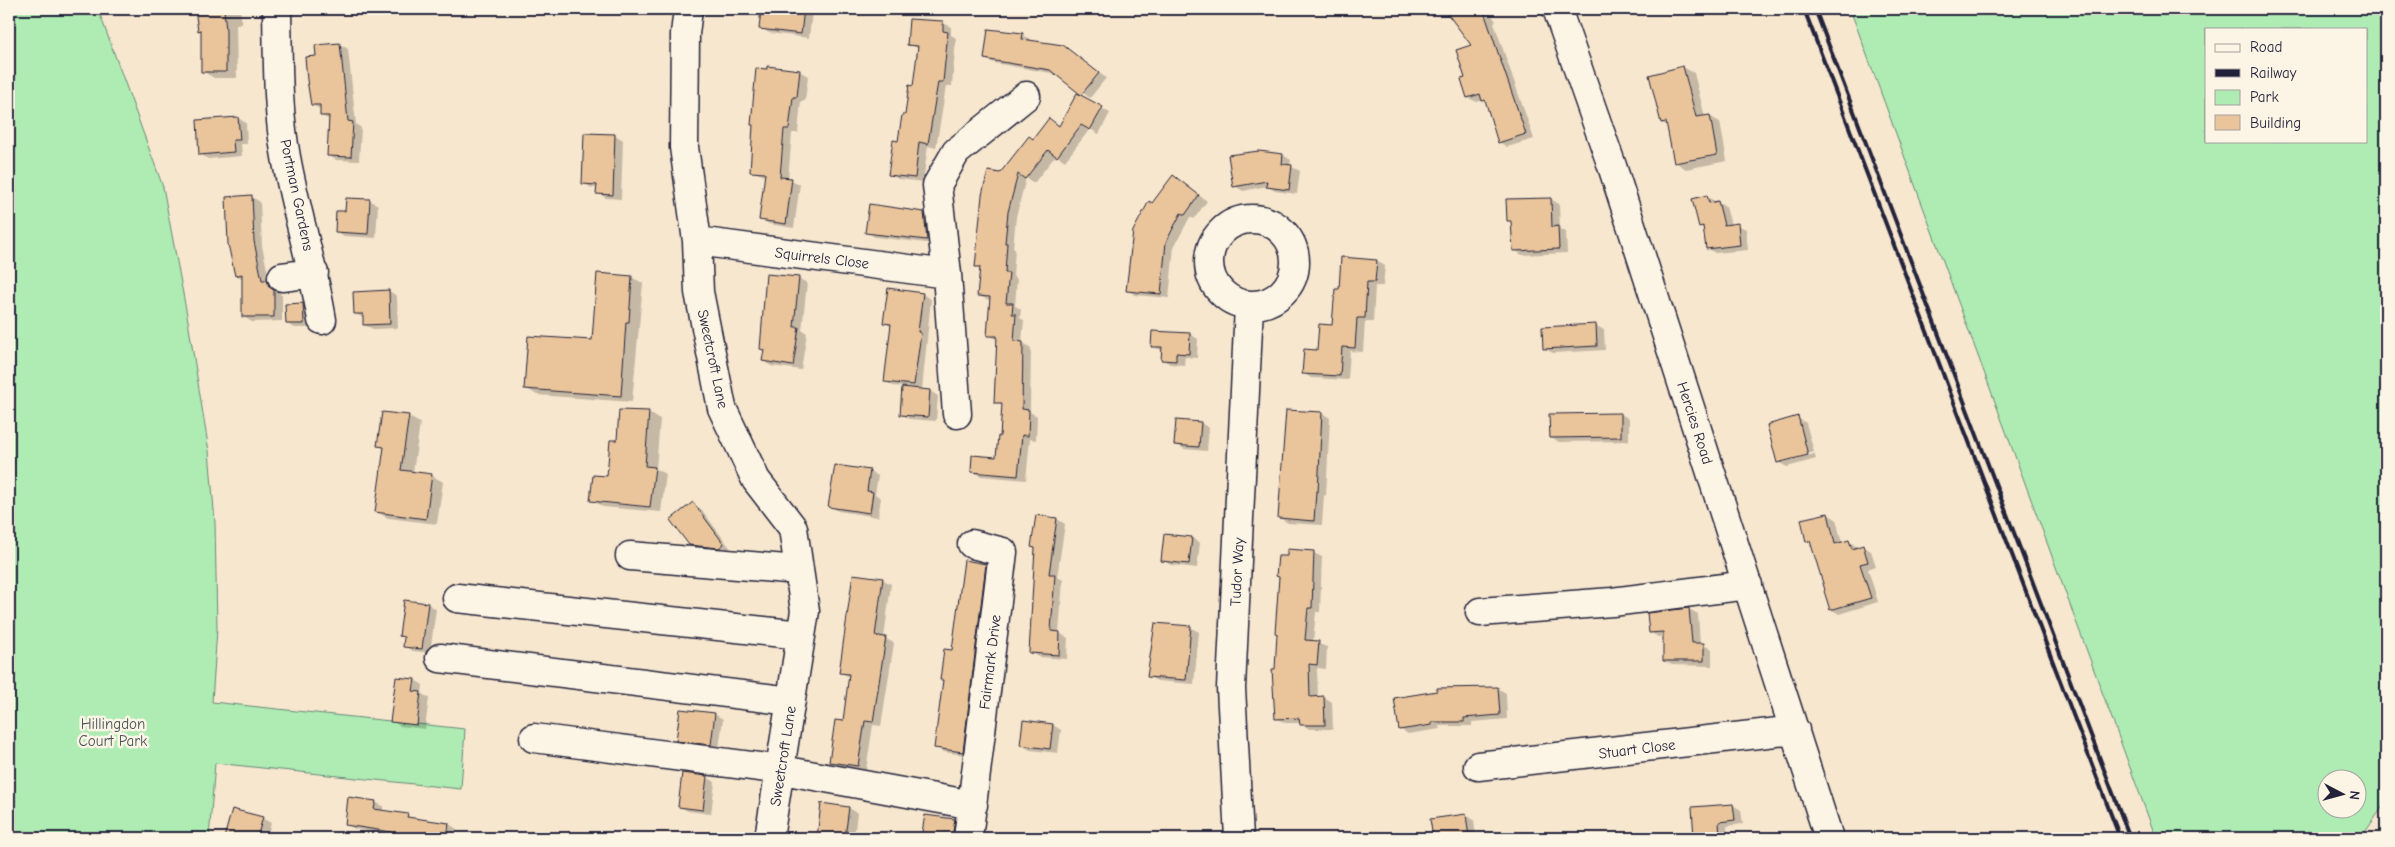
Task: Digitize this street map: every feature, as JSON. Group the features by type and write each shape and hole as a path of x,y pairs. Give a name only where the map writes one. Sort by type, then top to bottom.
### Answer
{"street":[{"name":"Portman Gardens","path":"277,9 278,74 286,155 303,234 314,273 322,320"},
{"name":"Sweetcroft Lane","path":"688,9 685,34 684,147 697,241 699,292 722,408 756,480 793,528 805,611 770,838"},
{"name":"Hercies Road","path":"1557,9 1612,166 1830,838"},
{"path":"957,414 947,274 937,185 956,152 1026,96"},
{"name":"Squirrels Close","path":"697,241 947,274"},
{"path":"282,277 314,273"},
{"name":"Tudor Way","path":"1239,838 1230,688 1249,306"},
{"name":"Fairmark Drive","path":"968,838 1003,552 972,544"},
{"path":"630,556 799,570"},
{"path":"1480,612 1612,602 1748,585"},
{"path":"457,598 801,635"},
{"path":"440,658 791,701"},
{"name":"Stuart Close","path":"1478,766 1795,730"},
{"path":"534,738 782,770 973,805"}],"green space":[{"name":"Hillingdon Court Park","path":"9,9 98,9 163,187 187,315 209,451 215,522 217,629 212,702 465,729 461,789 215,763 209,838 9,838"},
{"path":"1850,9 2386,9 2386,802 2361,838 2156,838"}],"building":[{"path":"195,9 224,9 226,72 201,72 201,30 198,31"},
{"path":"761,9 804,9 801,34 759,29"},
{"path":"1444,9 1483,9 1526,134 1498,143 1485,100 1482,101 1480,94 1467,98 1461,79 1465,78 1456,50 1471,45"},
{"path":"909,19 943,21 943,31 948,32 943,82 938,82 928,144 919,142 915,178 888,175 893,140 898,141 902,115 905,115 909,85 913,86 918,46 907,45"},
{"path":"988,29 1023,33 1022,39 1063,45 1099,73 1081,95 1050,70 984,59"},
{"path":"340,43 348,121 353,122 351,157 327,156 329,116 320,116 320,105 311,105 307,80 305,57 316,56 315,45"},
{"path":"767,66 800,70 797,97 793,97 789,129 784,129 780,177 792,178 786,224 759,220 765,173 750,172 753,125 751,125 756,68 767,69"},
{"path":"1683,66 1696,117 1710,115 1717,155 1674,163 1666,122 1661,123 1649,75"},
{"path":"1077,93 1103,107 1090,130 1081,125 1057,157 1048,150 1025,179 1018,174 1008,212 1005,273 1009,273 1006,303 1013,303 1012,314 1016,314 1014,341 1023,342 1022,409 1029,410 1028,436 1022,435 1018,476 971,472 972,455 996,457 998,436 1000,437 1002,403 994,403 997,336 987,336 990,297 977,296 980,267 975,267 982,195 988,171 1000,173 1029,136 1033,139 1049,118 1059,126"},
{"path":"238,117 240,140 233,140 234,152 199,155 197,120"},
{"path":"584,133 615,134 613,195 596,194 597,185 582,184"},
{"path":"1259,151 1283,154 1282,164 1292,165 1289,190 1266,187 1267,181 1233,187 1228,155"},
{"path":"1173,175 1199,195 1185,215 1181,213 1166,242 1161,294 1126,291 1133,231 1149,201 1152,203"},
{"path":"252,195 254,241 262,280 267,280 269,287 274,290 274,317 242,317 242,274 235,276 228,244 226,197"},
{"path":"1707,195 1709,203 1718,201 1724,225 1738,223 1740,245 1706,249 1703,226 1699,227 1692,199"},
{"path":"346,198 370,199 368,234 335,232 336,211 345,211"},
{"path":"1551,198 1552,227 1558,226 1559,249 1513,251 1511,221 1507,221 1506,199"},
{"path":"869,204 924,212 927,240 865,233"},
{"path":"1341,257 1377,260 1375,282 1367,282 1365,318 1357,318 1355,348 1342,347 1340,376 1302,374 1304,349 1317,350 1319,324 1332,325 1335,289 1339,289"},
{"path":"597,273 632,276 629,322 626,322 621,396 524,389 528,336 592,340"},
{"path":"766,274 799,277 794,327 799,327 793,366 762,361 764,350 760,349"},
{"path":"888,288 923,293 918,332 921,333 914,385 884,382 891,324 883,323"},
{"path":"389,290 390,324 363,325 363,314 354,314 353,292"},
{"path":"303,303 304,324 286,324 285,304"},
{"path":"1596,324 1597,346 1543,349 1542,327"},
{"path":"1152,331 1190,333 1189,354 1176,353 1176,361 1161,360 1162,347 1151,347"},
{"path":"902,387 930,390 928,417 900,415"},
{"path":"619,410 649,411 645,466 655,467 650,507 590,501 593,475 607,476 610,440 617,440"},
{"path":"1286,410 1322,412 1318,492 1316,491 1314,521 1278,518"},
{"path":"382,412 409,415 401,470 432,474 426,519 375,512 384,447 377,446"},
{"path":"1621,413 1621,437 1550,438 1549,414"},
{"path":"1798,416 1808,455 1777,463 1767,425"},
{"path":"1176,420 1201,422 1199,447 1174,445"},
{"path":"835,465 870,470 867,491 873,492 870,513 828,507"},
{"path":"693,502 724,544 719,548 689,545 670,520"},
{"path":"1828,513 1835,544 1849,540 1852,549 1863,545 1868,562 1860,564 1871,598 1830,610 1810,541 1806,542 1801,519"},
{"path":"1036,515 1057,518 1049,574 1055,574 1051,631 1060,632 1059,655 1029,653 1035,548 1031,547"},
{"path":"1164,534 1192,537 1189,564 1161,561"},
{"path":"1287,549 1314,551 1312,608 1308,608 1305,640 1319,641 1317,665 1309,664 1310,697 1324,696 1325,725 1300,725 1299,718 1275,719 1272,669 1275,669 1277,634 1275,633 1279,577 1276,576 1278,556 1287,556"},
{"path":"964,560 986,564 963,752 934,748 943,680 940,680 944,649 952,650"},
{"path":"853,574 883,578 875,636 886,637 873,722 865,721 858,766 829,762 835,720 843,721 849,674 839,673"},
{"path":"404,600 428,603 422,649 403,647 404,637 399,636"},
{"path":"1689,608 1692,643 1704,643 1704,661 1663,661 1663,632 1649,633 1647,613"},
{"path":"1155,623 1191,626 1186,680 1147,677"},
{"path":"396,677 415,679 413,691 421,692 417,725 390,722"},
{"path":"1498,687 1500,715 1464,718 1464,722 1432,722 1432,725 1399,730 1394,698 1437,691 1437,688"},
{"path":"680,709 715,713 711,745 676,741"},
{"path":"1023,720 1053,724 1050,749 1020,745"},
{"path":"682,773 707,776 703,810 678,807"},
{"path":"348,797 376,801 374,809 408,814 407,817 449,823 447,838 390,838 391,832 345,825"},
{"path":"821,803 849,807 845,838 817,838"},
{"path":"1733,804 1735,820 1719,822 1720,837 1694,838 1692,807"},
{"path":"232,809 263,817 257,838 224,838"},
{"path":"1466,814 1469,838 1433,838 1430,819"},
{"path":"925,815 955,819 952,838 921,838"}],"railway":[{"path":"1804,9 2120,838"},
{"path":"1815,9 2130,838"}]}
